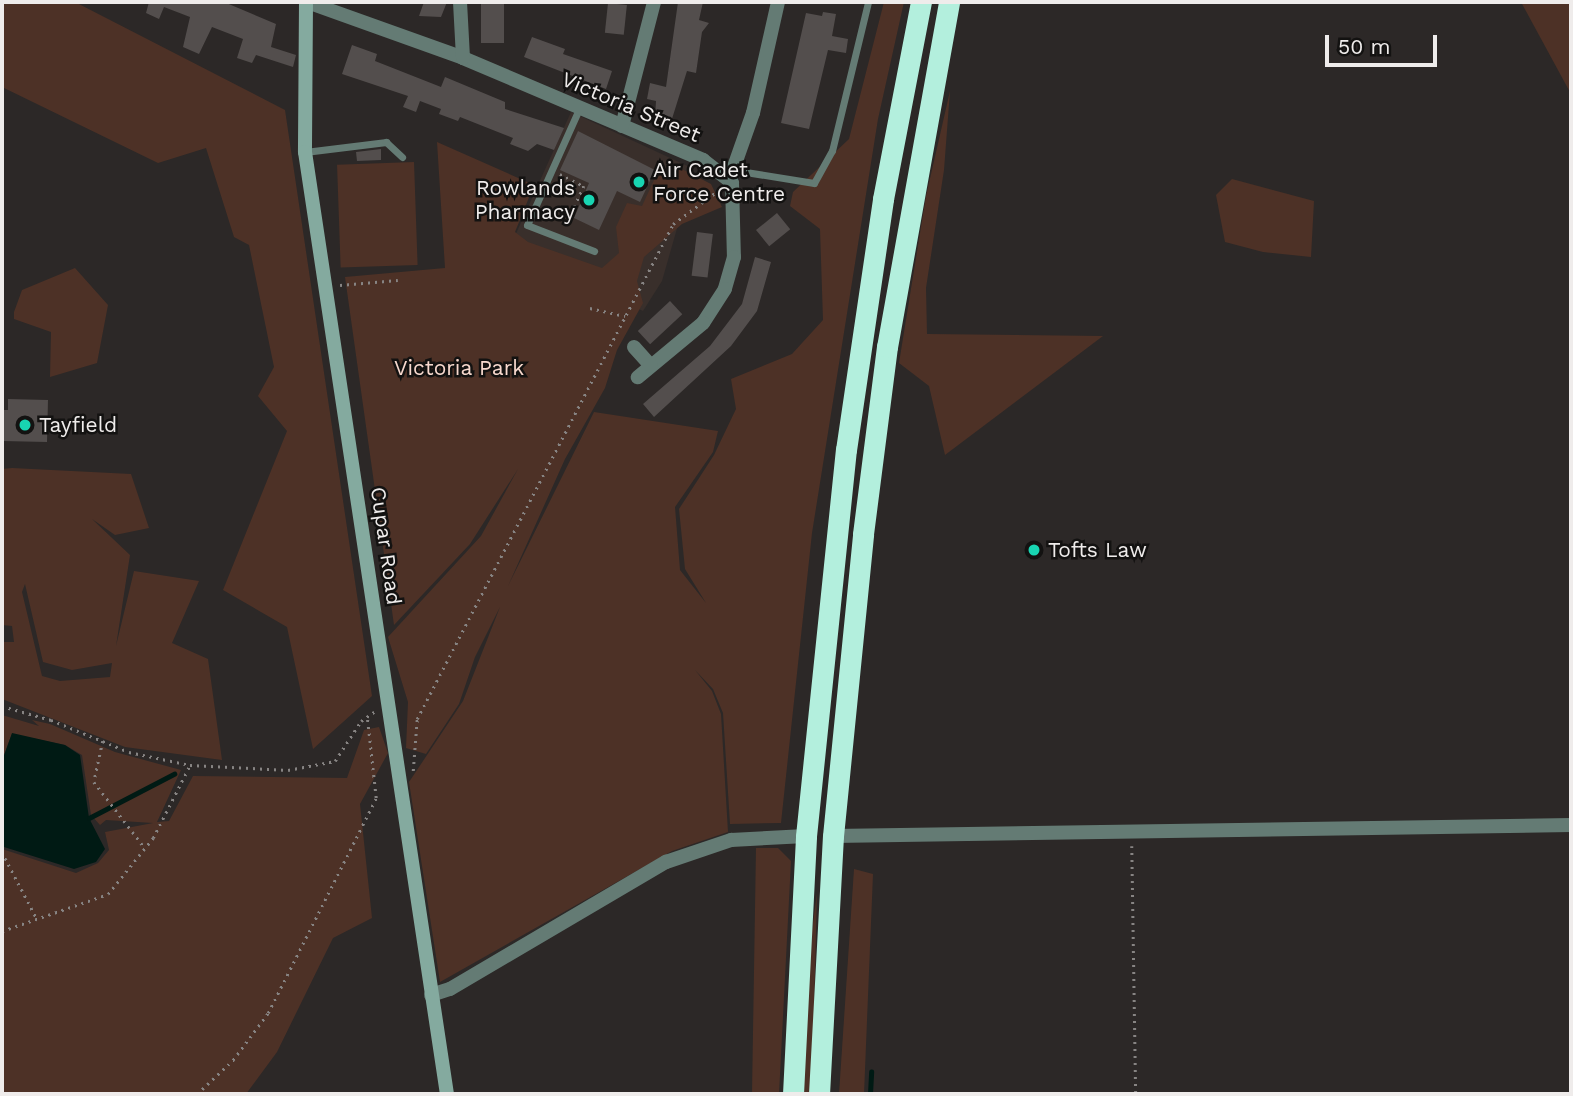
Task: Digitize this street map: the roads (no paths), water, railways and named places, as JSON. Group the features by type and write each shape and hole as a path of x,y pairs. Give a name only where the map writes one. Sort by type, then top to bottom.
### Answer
{"highway":[{"path":"793,1094 806,836 846,450 883,199 921,2"},
{"path":"819,1094 833,836 863,534 887,348 949,2"}],"main road":[{"name":"Cupar Road","path":"306,2 305,152 447,1094"}],"street":[{"name":"Victoria Street","path":"306,2 463,58 703,160 727,180"},
{"path":"460,2 463,58"},
{"path":"622,127 654,2"},
{"path":"638,377 703,323 725,289 734,257 735,191 727,180 753,113 779,2"},
{"path":"634,347 651,366"},
{"path":"833,836 1571,825"},
{"path":"431,995 450,989 666,862 731,840 806,836"}],"lane":[{"path":"727,180 814,183 832,151 867,2"},
{"path":"579,109 527,225 594,251"},
{"path":"305,152 386,142 402,157"}],"waterway":[{"path":"89,818 174,774"},
{"path":"870,1094 871,1072"}],"place":[{"name":"Air Cadet Force Centre","path":"639,182"},
{"name":"Rowlands Pharmacy","path":"589,200"},
{"name":"Tayfield","path":"25,425"},
{"name":"Tofts Law","path":"1034,550"}],"park label":[{"name":"Victoria Park","path":"459,368"}]}
